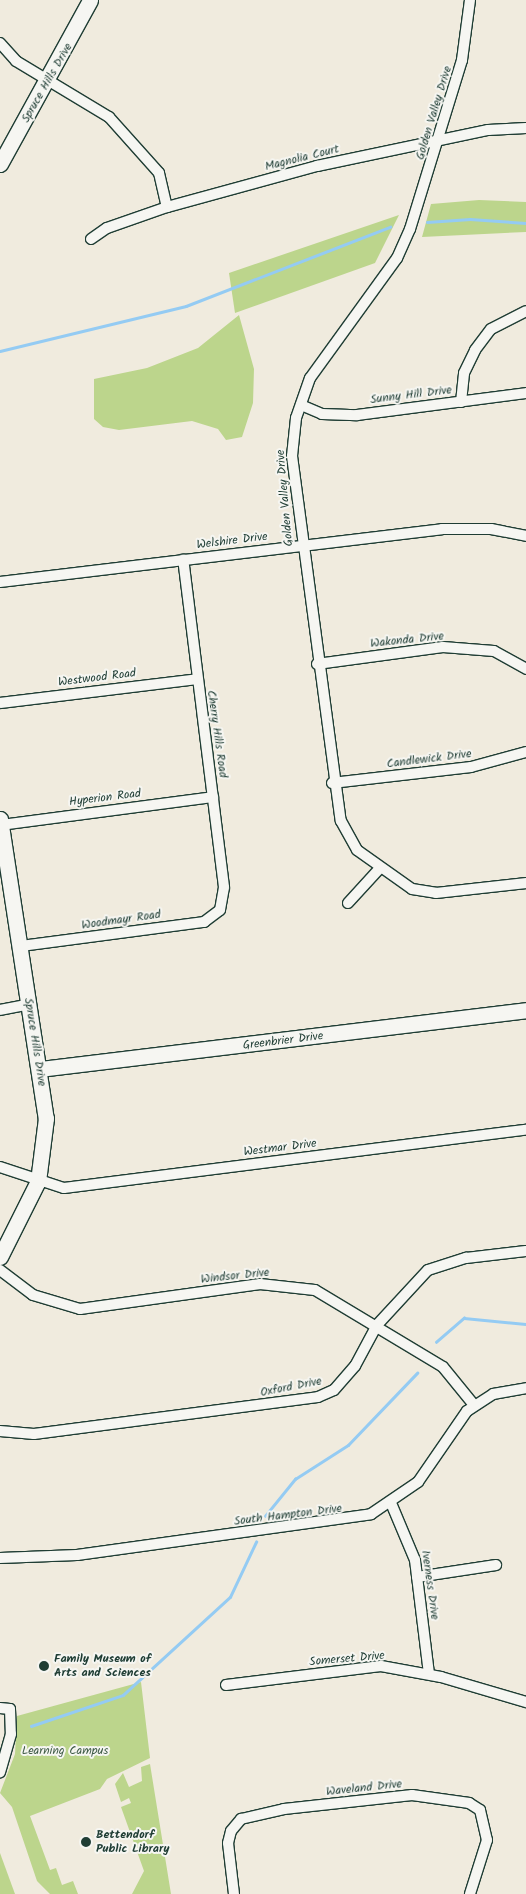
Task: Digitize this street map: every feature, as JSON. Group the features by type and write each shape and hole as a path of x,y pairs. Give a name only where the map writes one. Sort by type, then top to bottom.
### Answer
{"main road":[{"name":"Spruce Hills Drive","path":"0,164 90,0"},
{"name":"Spruce Hills Drive","path":"0,822 6,888 21,946 46,1118 38,1181 0,1257"},
{"name":"Greenbrier Drive","path":"40,1069 526,1010"}],"street":[{"name":"Golden Valley Drive","path":"470,0 462,60 422,196 397,258 321,361 300,405 292,456 301,546 332,782 341,821 357,850 412,889 436,893 526,883"},
{"path":"0,43 16,61 109,117 146,154 159,173 167,207"},
{"name":"Magnolia Court","path":"91,239 107,228 167,207 316,166 438,140 526,128"},
{"path":"461,402 464,373 475,350 491,329 526,311"},
{"name":"Sunny Hill Drive","path":"300,405 322,414 357,415 526,392"},
{"name":"Welshire Drive","path":"0,582 442,529 491,529 526,536"},
{"name":"Cherry Hills Road","path":"183,560 224,887 220,910"},
{"name":"Wakonda Drive","path":"317,664 443,647 494,651 526,669"},
{"name":"Westwood Road","path":"0,703 197,678"},
{"name":"Candlewick Drive","path":"332,782 471,766 526,752"},
{"name":"Hyperion Road","path":"0,822 213,797"},
{"path":"348,903 380,868"},
{"name":"Woodmayr Road","path":"21,946 204,922 220,910"},
{"path":"0,1010 30,1004"},
{"name":"Westmar Drive","path":"0,1167 64,1188 526,1130"},
{"name":"Oxford Drive","path":"0,1431 34,1434 318,1396 334,1390 355,1366 378,1325 412,1283 439,1264 526,1251"},
{"name":"Windsor Drive","path":"0,1270 33,1295 60,1306 80,1309 286,1284 315,1290 378,1325 443,1367 474,1405"},
{"name":"South Hampton Drive","path":"0,1558 76,1554 351,1520 391,1503 418,1482 453,1426 474,1405 493,1394 526,1388"},
{"name":"Iverness Drive","path":"391,1503 412,1545 429,1674"},
{"path":"417,1577 496,1565"},
{"name":"Somerset Drive","path":"226,1685 381,1666 429,1674 526,1702"},
{"path":"0,1708 10,1709 11,1734 0,1772"},
{"name":"Waveland Drive","path":"234,1894 228,1843 241,1819 284,1809 412,1795 469,1803 480,1810 487,1840 470,1894"}],"green space":[{"path":"479,200 526,202 526,232 422,237 431,204"},
{"path":"399,215 375,263 235,313 229,273"},
{"path":"239,315 254,369 253,403 242,437 226,440 218,429 192,421 119,430 103,427 94,419 94,379 147,368 198,348"},
{"name":"Learning Campus","path":"141,1682 150,1758 107,1779 100,1789 30,1816 50,1870 56,1868 62,1885 73,1881 78,1894 50,1894 37,1881 12,1807 0,1793 15,1754 17,1716"},
{"path":"150,1764 171,1894 132,1894 144,1871 121,1807 131,1803 129,1798 121,1802 115,1784 123,1773 129,1787 142,1781 141,1767"},
{"path":"0,1853 15,1894 0,1894"}],"waterway":[{"path":"427,222 470,219 526,223"},
{"path":"0,351 186,306 390,227"},
{"path":"436,1342 464,1318 526,1324"},
{"path":"265,1516 295,1479 348,1445 417,1373"},
{"path":"31,1726 123,1695 230,1597 256,1542"}],"place":[{"name":"Family Museum of Arts and Sciences","path":"44,1666"},
{"name":"Bettendorf Public Library","path":"86,1842"}]}
